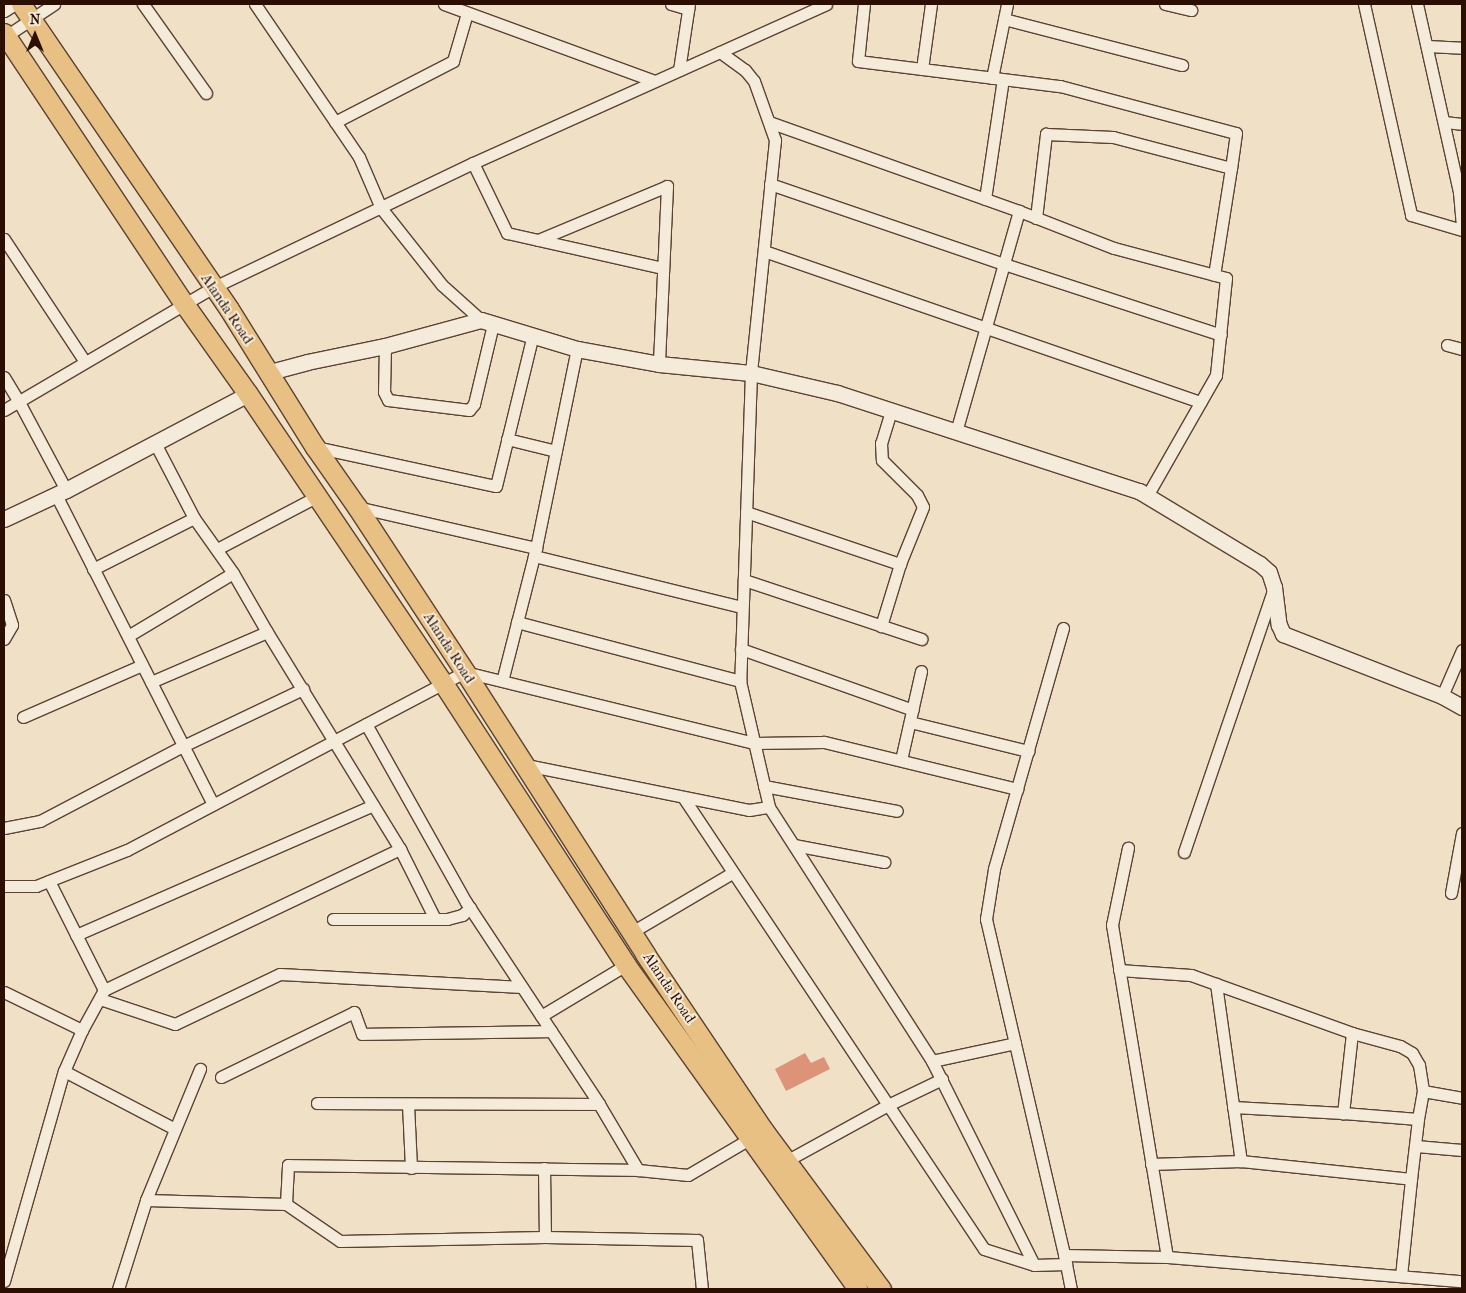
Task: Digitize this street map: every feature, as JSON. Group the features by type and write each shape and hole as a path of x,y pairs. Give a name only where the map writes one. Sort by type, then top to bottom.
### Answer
{"main road":[{"name":"Alanda Road","path":"26,12 270,372 315,447 357,507 526,765 757,1135 858,1289"},
{"name":"Alanda Road","path":"5,34 184,305 248,394 443,683 626,965 757,1135 786,1161 882,1289"}],"street":[{"path":"4,11 15,4"},
{"path":"5,34 26,12 54,4"},
{"path":"143,4 206,93"},
{"path":"255,4 359,157 381,208 442,285 487,322 533,334 577,349 659,364 751,373 837,393 1139,492 1260,564 1269,572 1274,586 1279,626 1283,634 1442,696 1462,707"},
{"path":"444,4 654,81"},
{"path":"671,4 688,7 679,70"},
{"path":"4,410 212,288 473,163 826,4"},
{"path":"864,4 858,61 1060,86 1236,133 1214,275"},
{"path":"922,69 931,4"},
{"path":"985,199 1007,4"},
{"path":"1165,4 1191,10"},
{"path":"1364,4 1411,214 1462,230"},
{"path":"1418,4 1460,192 1462,225"},
{"path":"335,122 453,61 467,13"},
{"path":"1004,19 1182,65"},
{"path":"1427,46 1462,48"},
{"path":"720,52 745,70 754,81 775,140 751,373 740,681 769,806 932,1061 1034,1265"},
{"path":"769,122 1019,211 1114,248 1226,278 1216,375 1147,496"},
{"path":"1444,122 1462,124"},
{"path":"1036,218 1046,134 1113,138 1231,168"},
{"path":"473,163 507,233 662,268"},
{"path":"770,184 1004,264 1221,335"},
{"path":"538,240 667,186 659,364"},
{"path":"956,432 1019,211"},
{"path":"4,239 85,362"},
{"path":"764,251 1201,402"},
{"path":"270,372 487,322"},
{"path":"385,346 384,392 388,400 469,410 474,404 487,322"},
{"path":"315,447 496,486 533,334"},
{"path":"1447,345 1462,349"},
{"path":"502,681 535,552 577,349"},
{"path":"4,378 19,402 94,569 213,804"},
{"path":"4,519 61,492 248,394"},
{"path":"881,626 900,564 923,507 917,495 882,460 881,443 890,411"},
{"path":"507,439 556,451"},
{"path":"155,443 194,518 233,572 267,632 400,849 435,919"},
{"path":"217,549 316,497"},
{"path":"357,507 742,607"},
{"path":"746,512 900,564"},
{"path":"94,569 194,518"},
{"path":"128,636 233,572"},
{"path":"744,580 921,639"},
{"path":"1184,852 1274,586"},
{"path":"4,600 12,626 4,639"},
{"path":"518,622 740,681"},
{"path":"1063,628 994,869 986,919 1071,1289"},
{"path":"151,682 267,632"},
{"path":"741,649 912,710"},
{"path":"1442,696 1462,650"},
{"path":"24,717 142,665"},
{"path":"901,760 921,671"},
{"path":"4,886 36,886 127,850 465,672 754,743 824,742 1017,789"},
{"path":"4,828 40,821 183,746 303,689"},
{"path":"910,722 1028,751"},
{"path":"366,724 470,908 599,1104 638,1170"},
{"path":"526,765 749,810 769,806"},
{"path":"764,786 897,811"},
{"path":"683,797 984,1249 1034,1265 1065,1260 1167,1257 1462,1281"},
{"path":"76,935 373,805"},
{"path":"1451,893 1462,833"},
{"path":"794,845 884,862"},
{"path":"1128,848 1112,925 1167,1257"},
{"path":"4,1281 64,1071 82,1030 102,995 400,849"},
{"path":"632,932 732,873"},
{"path":"48,881 76,935 102,995 175,1024 280,974 522,987"},
{"path":"333,919 456,918 470,908"},
{"path":"541,1016 626,965"},
{"path":"1119,970 1190,975 1352,1033 1400,1046 1412,1053 1419,1065 1423,1091 1418,1119 1401,1276"},
{"path":"1216,984 1241,1161"},
{"path":"4,992 82,1030"},
{"path":"221,1077 354,1012 362,1034 551,1031"},
{"path":"1343,1113 1352,1033"},
{"path":"932,1061 1015,1043"},
{"path":"118,1289 146,1200 200,1069"},
{"path":"64,1071 175,1129"},
{"path":"786,1161 888,1105 942,1079"},
{"path":"1423,1091 1462,1098"},
{"path":"317,1103 599,1104"},
{"path":"408,1104 410,1168"},
{"path":"1233,1107 1418,1119"},
{"path":"286,1204 288,1165 638,1170 688,1175 757,1135"},
{"path":"1416,1146 1462,1150"},
{"path":"1151,1164 1241,1161 1411,1179"},
{"path":"544,1168 545,1237"},
{"path":"146,1200 286,1204 340,1241 545,1237 697,1240 702,1289"}],"building":[{"path":"805,1053 811,1063 824,1057 830,1069 786,1091 775,1069"}]}
